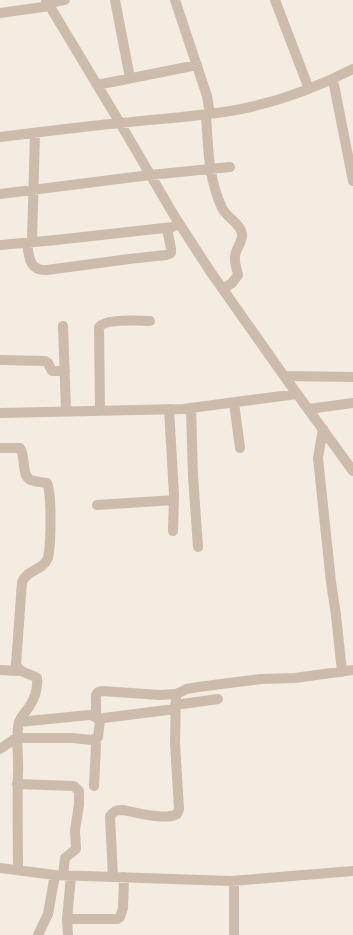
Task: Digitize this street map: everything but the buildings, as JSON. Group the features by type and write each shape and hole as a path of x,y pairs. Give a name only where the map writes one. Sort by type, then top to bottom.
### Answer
{"street":[{"path":"0,13 65,0"},
{"path":"115,0 130,78"},
{"path":"175,0 207,96 207,147 210,169 216,192 222,209 229,218 238,225 242,234 242,240 235,256 238,275 232,283 223,289"},
{"path":"275,0 309,89"},
{"path":"48,3 181,226 284,376 353,470"},
{"path":"97,85 196,65"},
{"path":"0,137 208,114 270,102 333,80 353,70"},
{"path":"333,80 353,181"},
{"path":"34,133 33,190 29,243 30,259 36,269 47,270 166,255 171,253 167,228"},
{"path":"0,194 230,166"},
{"path":"0,245 181,226"},
{"path":"100,410 99,327 101,324 110,321 150,321"},
{"path":"63,326 66,411"},
{"path":"0,360 45,361 48,363 52,371 65,371"},
{"path":"284,376 353,377"},
{"path":"0,413 191,408 297,394"},
{"path":"234,403 240,448"},
{"path":"308,409 353,403"},
{"path":"191,408 193,476 198,546"},
{"path":"169,409 174,500 173,531"},
{"path":"323,429 318,449 318,458 342,672"},
{"path":"0,448 20,448 22,451 25,473 28,478 31,480 47,482 49,488 48,558 44,566 25,575 22,582 16,664 20,671"},
{"path":"98,505 174,500"},
{"path":"0,670 20,671 33,675 37,682 35,696 19,722 17,784 18,870"},
{"path":"94,786 95,739 98,737 96,695 102,691 160,695 176,694 187,689 198,687 261,679 294,678 353,670"},
{"path":"67,919 117,919 120,917 123,908 110,816 113,812 116,810 122,810 162,816 177,814 179,809 176,778 176,694"},
{"path":"19,722 83,716 94,716 98,719 218,699"},
{"path":"0,749 18,738 95,739"},
{"path":"17,784 74,786 79,791 79,804 75,830 76,849 64,858 63,875 68,935"},
{"path":"0,868 63,875 234,881 353,871"},
{"path":"38,935 63,875"},
{"path":"234,881 234,935"}]}
